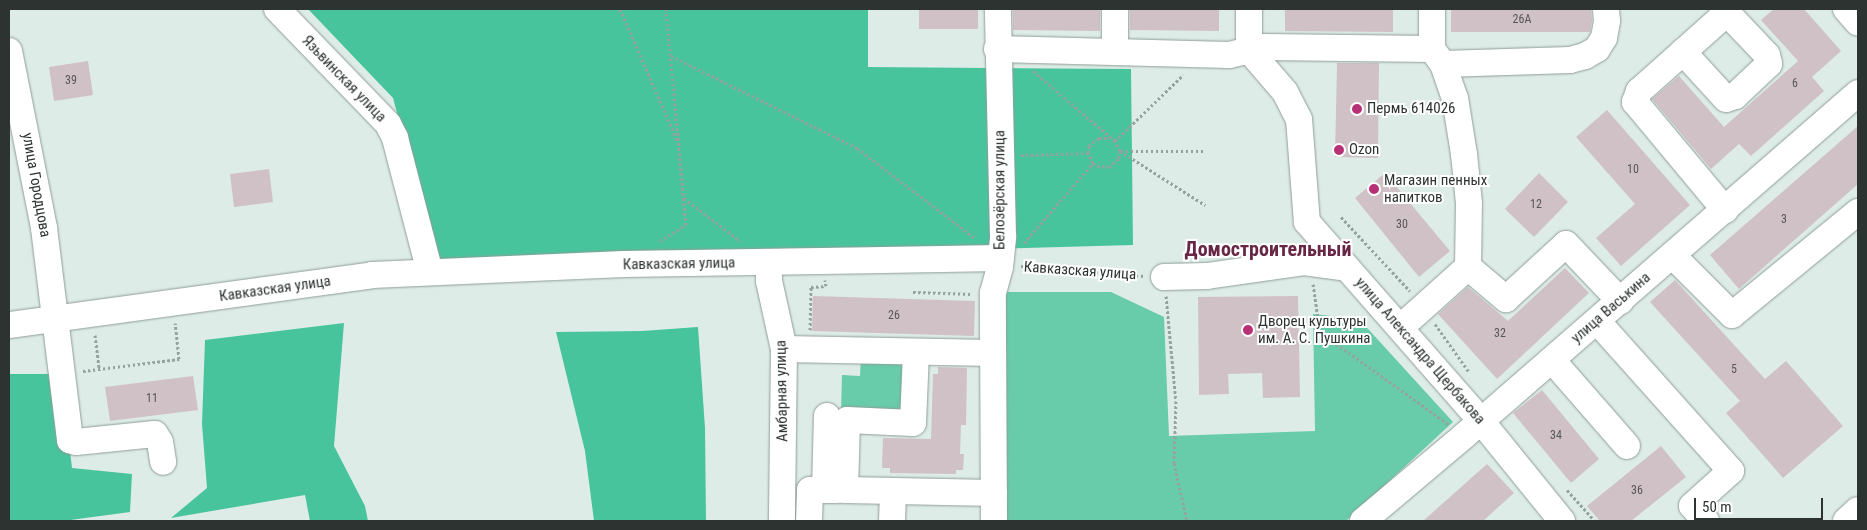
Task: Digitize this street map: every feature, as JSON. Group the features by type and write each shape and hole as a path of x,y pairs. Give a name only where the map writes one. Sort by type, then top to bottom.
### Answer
{"street":[{"name":"Язьвинская улица","path":"277,9 388,124 395,138 430,272"},
{"name":"Белозёрская улица","path":"994,521 993,293 1003,262 1000,155 1002,49 998,9"},
{"path":"1115,52 1116,9"},
{"path":"1249,9 1249,50"},
{"path":"1400,328 1468,268 1469,203 1464,154 1455,98 1437,56 1432,9"},
{"path":"1002,49 1229,55 1263,47 1437,56 1570,60 1585,56 1597,49 1604,38 1607,21 1606,9"},
{"path":"1846,9 1858,23"},
{"path":"1683,52 1726,99 1735,96 1769,64 1767,55 1739,13 1729,15 1721,18 1683,52 1640,91 1635,102 1725,210"},
{"name":"улица Александра Щербакова","path":"1249,50 1284,92 1299,119 1307,222 1400,328 1473,428 1562,521"},
{"name":"улица Городцова","path":"9,51 44,228 57,319 61,373 70,440 76,442 155,434 160,442 163,462"},
{"name":"улица Васькина","path":"1363,521 1552,360 1858,93"},
{"path":"1672,255 1732,315 1858,212"},
{"path":"1468,268 1506,299 1566,244 1620,301"},
{"name":"Кавказская улица","path":"9,325 372,275 624,264 1003,262"},
{"path":"1164,277 1207,276 1304,262 1348,268"},
{"name":"Амбарная улица","path":"769,263 769,281 784,349 782,521"},
{"path":"1597,321 1731,470 1692,506 1706,521"},
{"path":"784,349 993,354"},
{"path":"835,490 847,420 913,423 916,352"},
{"path":"1552,360 1627,446"},
{"path":"827,416 835,490"},
{"path":"809,521 810,490 994,493"},
{"path":"892,521 893,491"},
{"path":"1846,521 1858,510"}],"path":[{"path":"620,9 678,143"},
{"path":"655,245 686,225 666,9"},
{"path":"1002,49 1115,141 1120,151 1205,205"},
{"path":"1115,141 1204,55"},
{"path":"671,56 857,148 1003,262 1093,163"},
{"path":"1115,141 1104,137 1099,138 1089,146 1088,153 1093,163 1097,166 1109,167 1119,158 1120,151"},
{"path":"1120,151 1204,151"},
{"path":"1000,155 1088,153"},
{"path":"683,197 769,263"},
{"path":"1341,217 1423,307 1473,378"},
{"name":"Кавказская улица","path":"1003,262 1164,277"},
{"path":"1164,277 1176,401 1174,463 1187,521"},
{"path":"1313,282 1320,332 1473,428"},
{"path":"61,373 179,360 176,334"},
{"path":"96,344 99,369"},
{"path":"1564,486 1595,521"}],"green space":[{"path":"308,9 868,9 868,67 1131,69 1133,245 437,264 393,98"},
{"path":"996,292 1111,292 1164,317 1169,436 1315,431 1313,314 1359,319 1453,422 1346,521 1000,521"},
{"path":"344,323 334,446 365,506 368,521 310,521 305,495 171,518 207,488 202,424 205,340"},
{"path":"698,327 705,428 706,521 594,521 585,451 556,332 642,331"},
{"path":"861,356 908,357 906,415 841,414 842,375 860,376"},
{"path":"9,374 61,374 72,468 132,474 130,512 63,521 9,521"}],"building":[{"path":"919,9 978,9 978,29 919,29"},
{"path":"1013,9 1100,9 1100,31 1013,30"},
{"path":"1130,9 1219,9 1219,31 1130,30"},
{"path":"1285,9 1393,9 1393,32 1285,31"},
{"path":"1451,9 1591,9 1592,20 1590,32 1451,32"},
{"path":"1774,9 1804,9 1841,51 1812,77 1824,91 1751,156 1739,144 1711,169 1652,99 1679,76 1724,127 1798,61 1761,20"},
{"path":"88,61 93,95 54,101 49,67"},
{"name":"Пермь 614026","path":"1337,63 1379,63 1378,158 1335,157"},
{"path":"1607,110 1690,205 1621,266 1596,238 1635,204 1576,137"},
{"path":"1858,126 1858,184 1739,289 1710,255"},
{"path":"269,169 273,202 234,207 230,174"},
{"path":"1385,173 1450,251 1419,277 1355,198"},
{"path":"1539,173 1568,202 1534,237 1505,209"},
{"path":"1565,268 1589,293 1497,379 1438,314 1468,287 1508,321"},
{"path":"1675,280 1765,379 1786,361 1843,426 1783,478 1726,413 1740,401 1650,302"},
{"path":"813,296 975,301 974,336 812,331"},
{"name":"Дворец культуры им. А. С. Пушкина","path":"1298,296 1300,397 1263,398 1262,373 1228,374 1229,394 1199,395 1198,297"},
{"path":"938,367 967,368 966,425 961,425 960,454 964,454 963,470 956,470 956,474 890,473 890,468 882,468 883,438 931,439 933,374 938,374"},
{"path":"193,376 198,410 110,421 105,387"},
{"path":"1542,390 1599,459 1571,483 1513,413"},
{"path":"1661,446 1686,477 1631,521 1600,521 1587,506"},
{"path":"1487,464 1514,493 1483,521 1423,521"}],"place":[{"name":"Пермь 614026","path":"1357,109"},
{"name":"Ozon","path":"1339,150"},
{"name":"Магазин пенных напитков","path":"1374,189"},
{"name":"Дворец культуры им. А. С. Пушкина","path":"1248,330"}],"district":[{"name":"Домостроительный","path":"1268,249"}]}
